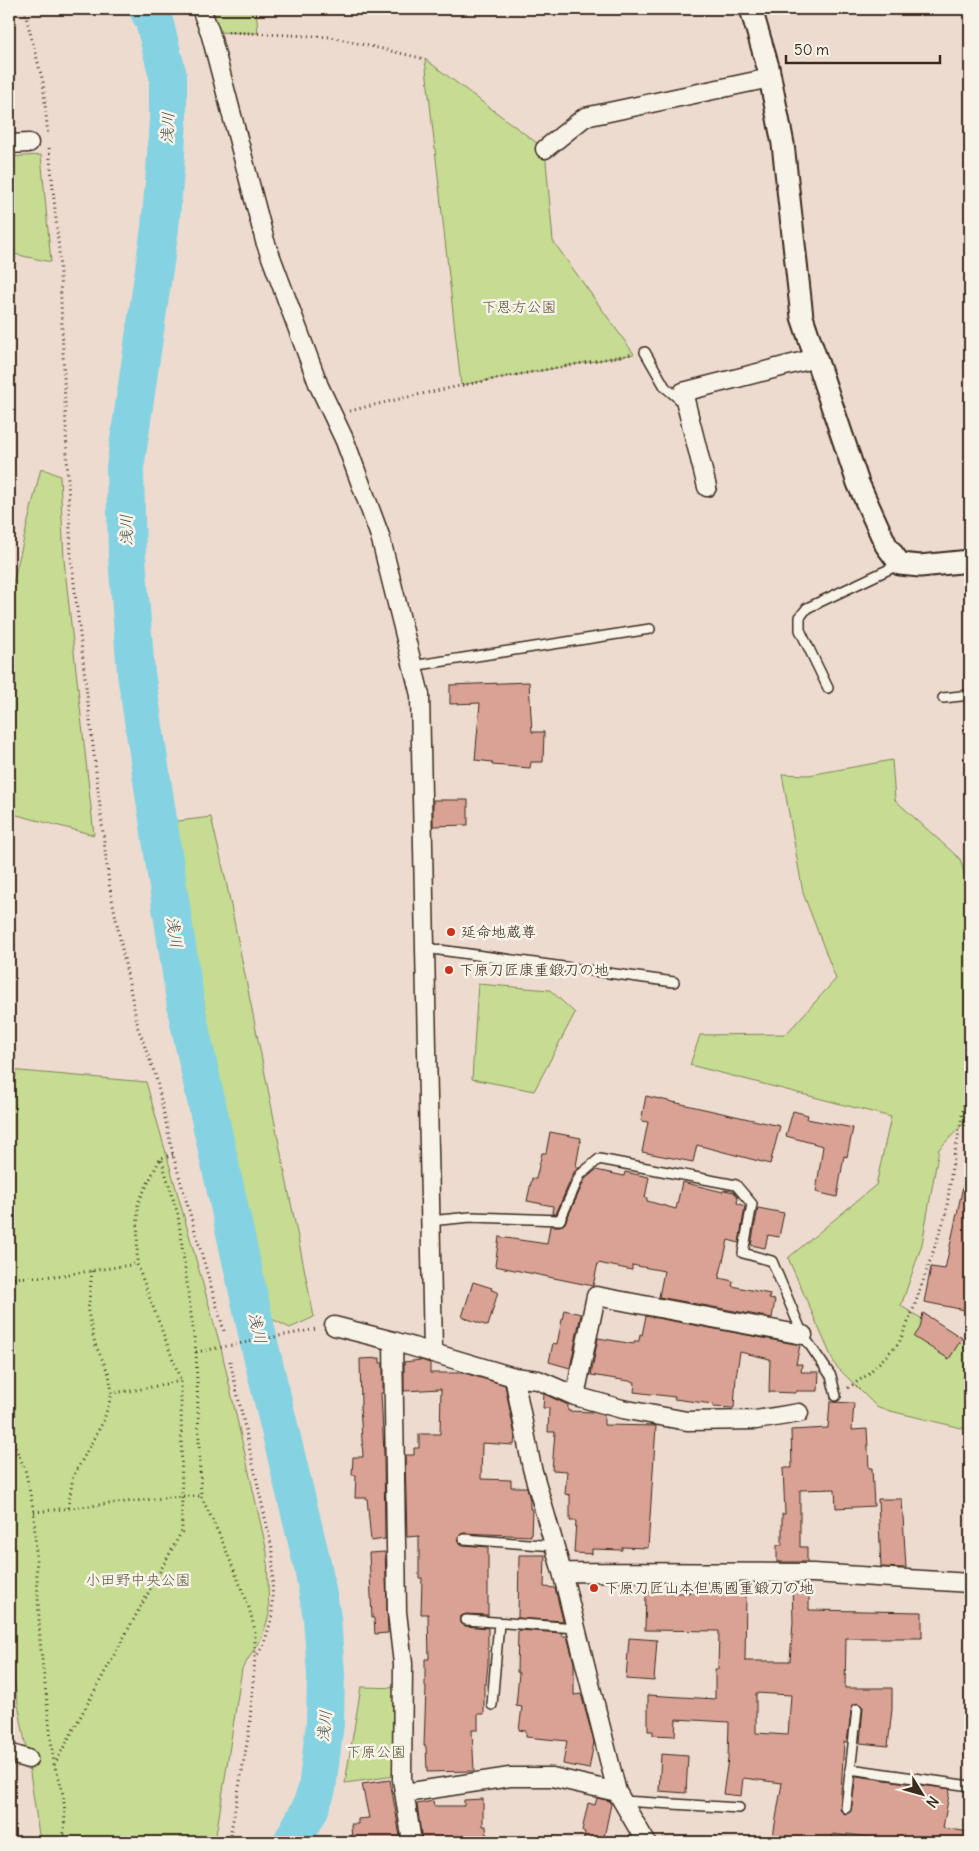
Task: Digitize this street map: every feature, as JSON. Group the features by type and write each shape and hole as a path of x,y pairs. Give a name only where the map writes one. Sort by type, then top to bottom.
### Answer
{"street":[{"path":"201,9 210,32 265,241 319,386 344,441 380,536 420,695 433,1352"},
{"path":"752,9 770,78 783,144 802,317 858,483 886,545 900,564 920,566 970,561"},
{"path":"545,148 585,117 770,78"},
{"path":"9,144 29,143"},
{"path":"707,487 683,392 816,358"},
{"path":"575,1396 596,1296 803,1335"},
{"path":"334,1326 433,1352 514,1377 538,1380 575,1396 622,1409 688,1421 756,1420 799,1414"},
{"path":"393,1341 397,1612 403,1664 402,1779 412,1842"},
{"path":"514,1377 532,1468 562,1572 620,1797 646,1842"},
{"path":"562,1572 813,1573 970,1583"},
{"path":"9,1753 28,1760"},
{"path":"405,1793 510,1778 552,1777 620,1797"}],"lane":[{"path":"645,352 665,387 686,405"},
{"path":"828,688 800,630 800,617 807,608 900,564"},
{"path":"412,666 650,629"},
{"path":"942,698 970,695"},
{"path":"425,948 674,982"},
{"path":"429,1221 472,1217 560,1220 580,1175 599,1159 736,1185 752,1204 743,1252 772,1261 803,1335 831,1376 836,1396"},
{"path":"464,1539 555,1546"},
{"path":"466,1620 576,1628"},
{"path":"492,1704 499,1623"},
{"path":"846,1808 857,1710"},
{"path":"850,1769 970,1786"},
{"path":"620,1797 739,1808"}],"path":[{"path":"24,9 43,82 59,250 72,557 109,884 138,1028 156,1077 173,1155 224,1332"},
{"path":"210,32 331,37 425,59"},
{"path":"332,416 407,396 483,380 645,352"},
{"path":"836,1396 867,1375 899,1343 912,1313 946,1214 952,1167 964,1106 970,1105"},
{"path":"160,1158 173,1155"},
{"path":"54,1764 182,1531 181,1381 137,1264 138,1203 160,1158"},
{"path":"160,1158 178,1215 196,1352 201,1496 248,1604 255,1630 255,1658 249,1732 229,1842"},
{"path":"9,1278 56,1276 137,1264"},
{"path":"68,1508 73,1477 104,1420 112,1393 109,1374 95,1344 88,1310 92,1270"},
{"path":"196,1352 334,1326"},
{"path":"230,1361 273,1553 272,1617 264,1644 255,1658"},
{"path":"112,1393 181,1381"},
{"path":"9,1434 25,1469 34,1512 40,1641 54,1764 59,1776 64,1805 64,1835 62,1842"},
{"path":"34,1512 181,1496 201,1496"},
{"path":"64,1835 89,1842"}],"green space":[{"path":"201,9 256,9 258,33 210,32"},
{"name":"下恩方公園","path":"425,59 545,149 553,241 634,354 461,385"},
{"path":"41,155 51,262 9,253 9,157"},
{"path":"41,468 60,476 64,560 94,835 9,813 9,600"},
{"path":"892,760 895,800 960,859 970,892 970,1117 939,1149 922,1244 901,1306 970,1348 970,1430 878,1408 835,1365 788,1258 876,1185 891,1117 690,1065 700,1035 786,1034 836,979 803,893 782,774 809,775"},
{"path":"211,817 226,881 314,1317 290,1328 268,1317 214,1058 171,822"},
{"path":"478,984 550,990 575,1013 534,1091 472,1079"},
{"name":"小田野中央公園","path":"9,1070 146,1082 221,1348 267,1552 269,1615 262,1637 242,1669 215,1842 40,1842 28,1759 9,1653"},
{"name":"下原公園","path":"361,1687 402,1688 402,1775 345,1783"}],"building":[{"path":"529,682 532,732 544,732 543,762 531,762 530,768 492,765 492,762 475,760 480,703 450,704 450,685"},
{"path":"433,800 468,800 468,825 433,826"},
{"path":"646,1096 780,1126 770,1164 697,1145 693,1162 642,1152 648,1122 641,1121"},
{"path":"793,1111 808,1115 807,1119 853,1128 847,1157 844,1156 837,1197 816,1192 823,1146 786,1136"},
{"path":"550,1132 581,1138 576,1166 580,1167 574,1172 556,1214 552,1213 553,1206 527,1201 532,1178 536,1179 542,1153 546,1153"},
{"path":"596,1170 624,1176 625,1172 649,1177 645,1198 647,1198 647,1201 676,1209 682,1182 723,1192 724,1190 734,1192 738,1197 737,1203 745,1206 739,1243 728,1240 719,1278 733,1281 732,1286 770,1294 769,1299 775,1300 772,1318 659,1297 664,1271 632,1265 632,1270 598,1263 593,1286 495,1266 499,1237 547,1244 550,1226 560,1226 565,1223 585,1179"},
{"path":"963,1186 970,1187 970,1280 965,1310 924,1302 931,1267 945,1269"},
{"path":"758,1208 784,1213 779,1237 768,1235 765,1248 751,1245"},
{"path":"473,1282 498,1292 488,1326 462,1317"},
{"path":"564,1310 581,1314 570,1368 549,1362 553,1343 557,1344"},
{"path":"923,1313 962,1338 949,1359 914,1337 920,1328"},
{"path":"646,1316 800,1345 796,1364 802,1364 801,1372 819,1372 818,1391 796,1391 796,1393 769,1392 770,1359 740,1352 734,1408 713,1407 713,1404 634,1392 635,1382 591,1375 598,1338 634,1344 634,1341 639,1341 640,1334 642,1335"},
{"path":"380,1358 380,1363 383,1363 383,1393 381,1393 385,1539 371,1541 367,1498 355,1498 356,1475 352,1475 353,1457 363,1457 360,1359"},
{"path":"421,1360 430,1363 430,1373 464,1373 505,1385 515,1436 514,1445 482,1443 481,1479 511,1480 511,1487 527,1487 530,1509 532,1509 531,1536 464,1533 458,1538 459,1542 463,1545 488,1547 488,1615 466,1614 461,1616 460,1619 461,1623 465,1626 488,1628 488,1664 486,1685 484,1684 484,1714 478,1714 478,1730 472,1730 474,1771 427,1772 426,1746 424,1746 425,1659 429,1659 428,1614 421,1614 422,1578 419,1578 419,1536 407,1537 405,1455 414,1455 414,1448 419,1448 419,1434 440,1434 441,1389 404,1391 404,1362"},
{"path":"544,1394 568,1405 568,1411 592,1412 604,1415 604,1425 656,1426 648,1548 622,1547 622,1550 592,1549 592,1554 574,1553 576,1521 570,1521 570,1495 565,1494 567,1471 552,1470 555,1432 548,1432 549,1408 543,1408"},
{"path":"830,1402 854,1403 852,1430 867,1429 869,1468 872,1468 874,1506 836,1508 835,1489 800,1490 800,1547 807,1547 807,1562 777,1562 777,1545 782,1545 782,1514 785,1514 783,1468 792,1468 791,1430 828,1428"},
{"path":"878,1499 902,1499 906,1568 881,1567"},
{"path":"385,1552 388,1633 375,1634 374,1618 372,1618 369,1553"},
{"path":"519,1555 545,1555 544,1587 555,1588 563,1621 518,1618"},
{"path":"792,1584 809,1584 809,1610 922,1612 922,1638 846,1638 845,1688 892,1688 892,1709 888,1746 860,1743 863,1707 858,1703 852,1706 847,1742 844,1742 840,1810 845,1814 851,1811 856,1776 950,1789 943,1828 970,1832 970,1842 897,1842 847,1834 847,1836 833,1834 831,1842 772,1842 782,1783 743,1778 741,1796 723,1794 728,1759 729,1722 676,1719 675,1736 653,1735 653,1731 648,1731 648,1695 715,1699 715,1669 718,1669 719,1631 645,1630 646,1592 689,1593 689,1591 710,1591 710,1594 746,1594 745,1661 790,1661 793,1622","holes":["756,1693 791,1695 788,1735 756,1733"]},
{"path":"518,1630 562,1633 562,1636 567,1636 574,1663 574,1695 581,1694 594,1742 589,1769 563,1764 567,1741 526,1737 526,1731 519,1730 522,1707 516,1706 519,1673 517,1672"},
{"path":"629,1638 657,1640 654,1681 626,1679"},
{"path":"661,1754 688,1756 686,1793 659,1791"},
{"path":"390,1780 401,1842 352,1842 351,1824 358,1824 358,1819 369,1818 362,1784"},
{"path":"597,1798 610,1801 611,1804 603,1842 583,1842 585,1832 582,1831 588,1803 595,1805"},
{"path":"483,1799 483,1826 486,1826 487,1842 422,1842 417,1804 433,1801 434,1806 464,1806 464,1800"}],"waterway":[{"name":"浅川","path":"148,9 154,21 168,76 168,118 160,228 125,468 127,557 136,673 187,1013 260,1347 313,1567 322,1617 326,1674 325,1723 317,1789 310,1809 292,1842"}],"place":[{"name":"延命地蔵尊","path":"451,932"},
{"name":"下原刀匠康重鍛刀の地","path":"449,970"},
{"name":"下原刀匠山本但馬國重鍛刀の地","path":"594,1588"}]}
